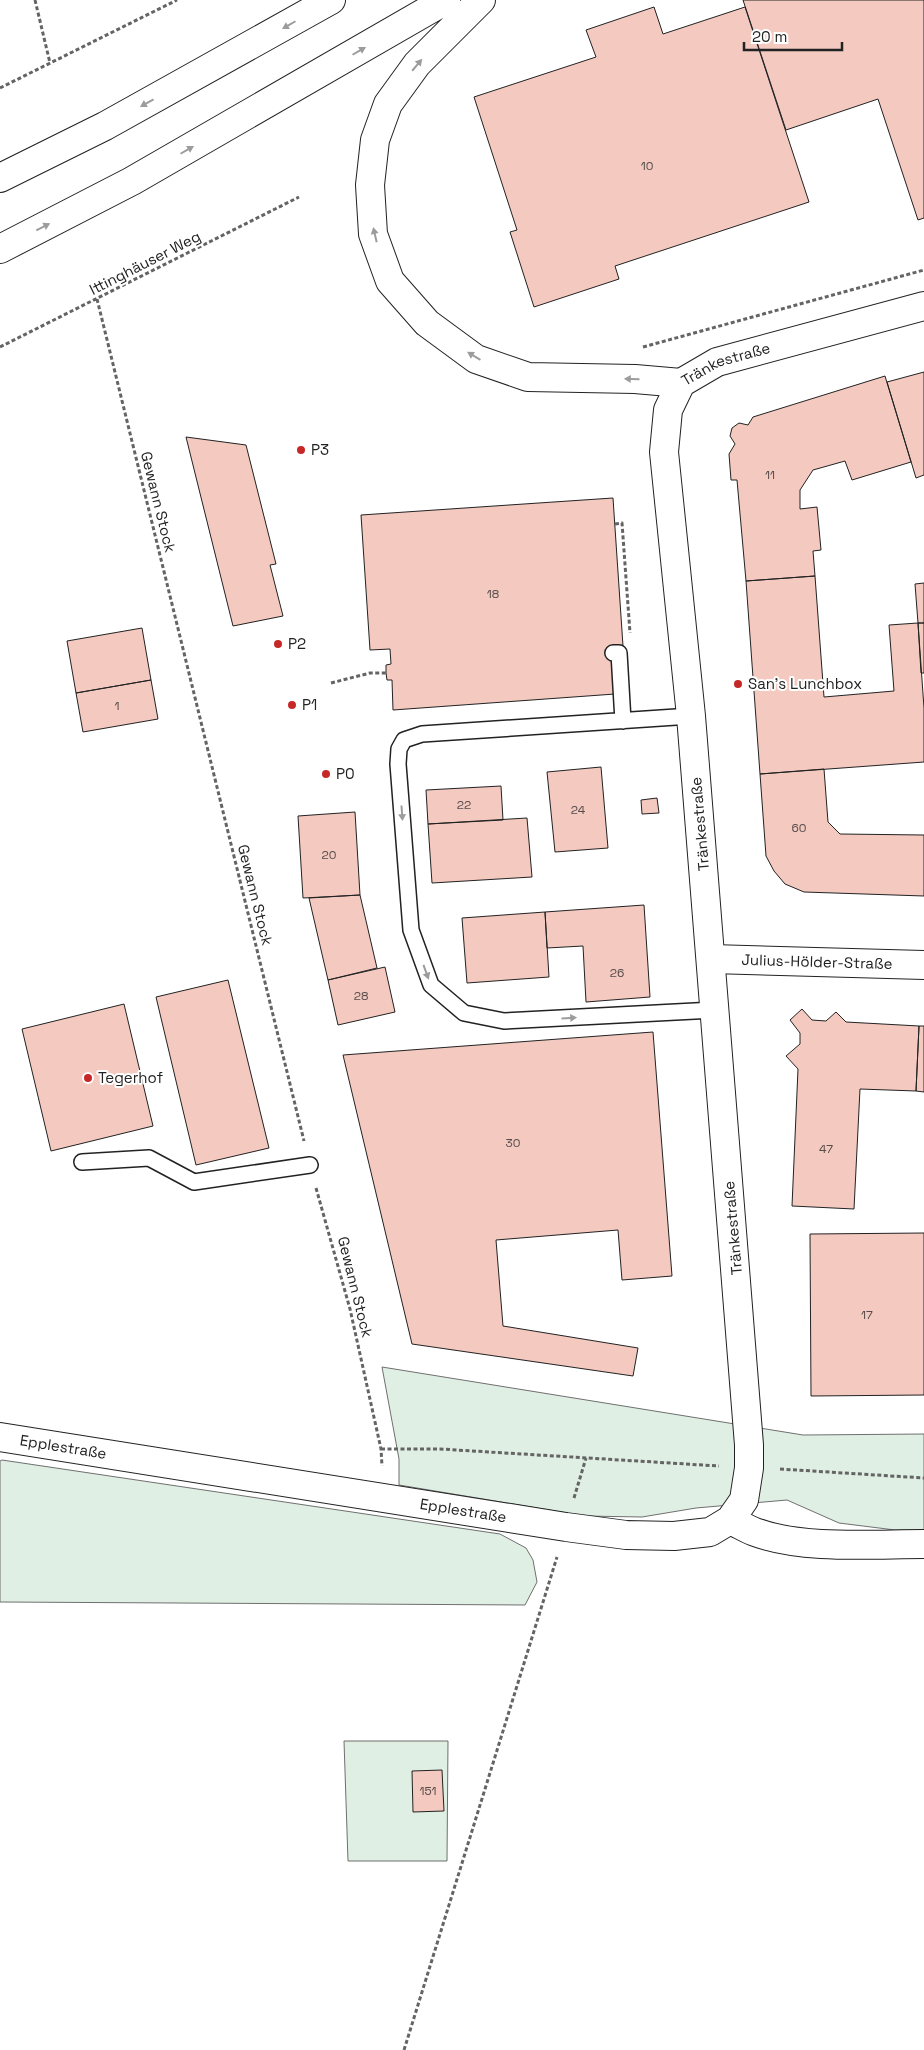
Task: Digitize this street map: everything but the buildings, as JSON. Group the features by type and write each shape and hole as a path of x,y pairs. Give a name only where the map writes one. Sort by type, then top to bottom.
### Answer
{"main road":[{"path":"0,178 105,126 331,0"},
{"path":"0,249 132,181 446,0"},
{"path":"481,0 417,64 388,104 375,140 370,185 373,234 390,281 427,323 476,359 528,377 681,382"},
{"name":"Tränkestraße","path":"730,1520 744,1500 749,1468 739,1306 691,716 664,452 668,410 681,382 717,362 924,306"},
{"name":"Julius-Hölder-Straße","path":"711,959 924,965"},
{"name":"Epplestraße","path":"0,1437 626,1535 674,1536 710,1532 730,1520"},
{"path":"730,1520 756,1532 784,1539 833,1544 924,1544"}],"lane":[{"path":"613,653 619,652 623,721"},
{"path":"691,716 422,734 404,740 399,749 398,764 411,930 431,985 464,1013 504,1021 714,1010"},
{"path":"82,1162 150,1158 194,1182 310,1165"}],"path":[{"path":"36,0 50,63"},
{"path":"0,88 177,0"},
{"name":"Ittinghäuser Weg","path":"0,347 299,197"},
{"path":"635,379 638,349 924,270"},
{"name":"Gewann Stock","path":"97,300 310,1165 350,1309 380,1449 382,1472 380,1496"},
{"path":"615,524 622,523 625,556"},
{"path":"331,683 386,672"},
{"path":"380,1449 440,1449 924,1478"},
{"path":"404,2050 586,1458"}],"green space":[{"path":"382,1367 803,1435 924,1434 924,1530 895,1530 839,1523 787,1500 696,1508 642,1517 585,1516 399,1485 399,1459"},
{"path":"0,1461 500,1534 526,1548 533,1560 537,1582 525,1605 0,1602"},
{"path":"344,1741 448,1741 447,1861 348,1861"}],"place":[{"name":"P3","path":"301,450"},
{"name":"P2","path":"278,644"},
{"name":"San's Lunchbox","path":"738,684"},
{"name":"P1","path":"292,705"},
{"name":"P0","path":"326,774"},
{"name":"Tegerhof","path":"88,1078"}]}
